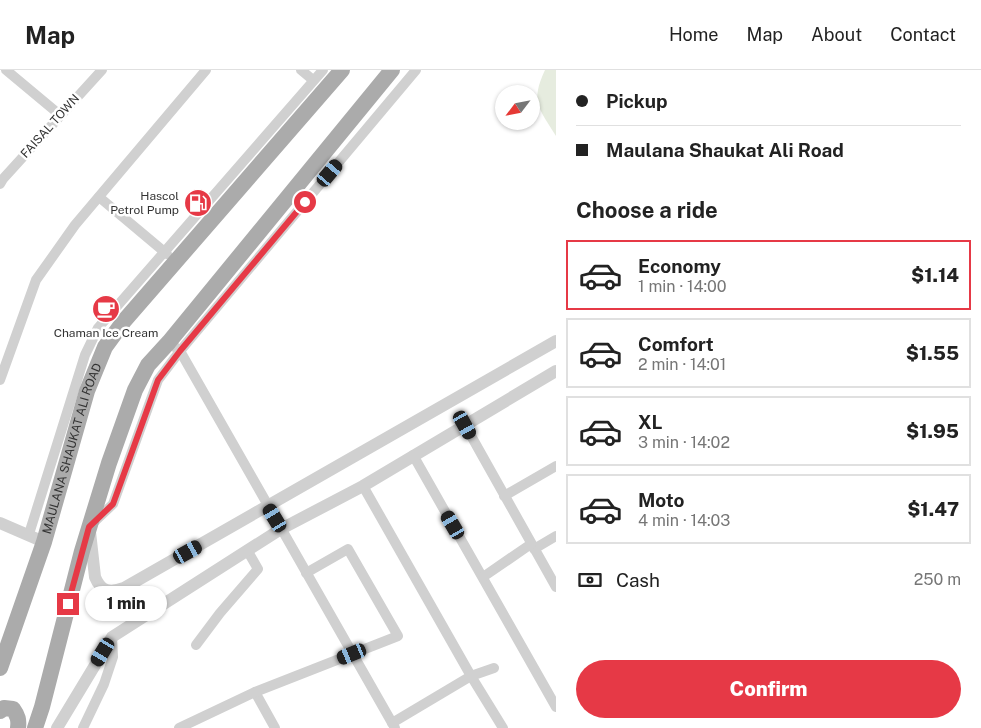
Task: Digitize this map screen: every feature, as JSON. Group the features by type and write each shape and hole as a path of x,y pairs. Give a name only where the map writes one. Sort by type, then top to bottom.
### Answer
{"main road":[{"name":"MAULANA SHAUKAT ALI ROAD","path":"0,668 44,542 87,391 105,347 169,256 342,70"},
{"path":"35,728 89,527 136,390 148,365 174,346 392,70"},
{"path":"0,711 4,708 13,709 19,720 18,728"}],"street":[{"path":"6,70 60,115"},
{"name":"FAISAL TOWN","path":"0,184 102,70"},
{"path":"0,380 36,280 75,225 206,70"},
{"path":"301,70 314,80"},
{"path":"29,534 85,355 98,328 169,256 323,70"},
{"path":"416,70 174,346 282,528 393,725 471,676 494,668"},
{"path":"98,197 169,256"},
{"path":"89,527 95,577 102,589 109,592 124,588 556,341"},
{"path":"57,728 112,637 282,528 363,486 556,372"},
{"path":"465,425 556,587"},
{"path":"414,455 556,707"},
{"path":"504,496 556,466"},
{"path":"363,486 471,676 503,728"},
{"path":"0,523 44,542"},
{"path":"483,577 532,547 556,536"},
{"path":"179,728 255,692 398,636 348,548 306,573"},
{"path":"196,646 220,613 258,569 247,550"},
{"path":"83,728 104,684 113,657 112,637"},
{"path":"255,692 275,728"}],"shaded area":[{"path":"545,70 556,70 556,136 540,109 540,81"}],"place":[{"name":"Hascol Petrol Pump","path":"198,203"},
{"name":"Chaman Ice Cream","path":"106,309"}],"route":[{"path":"68,604 89,527 113,504 158,380 180,351 305,202"}]}
